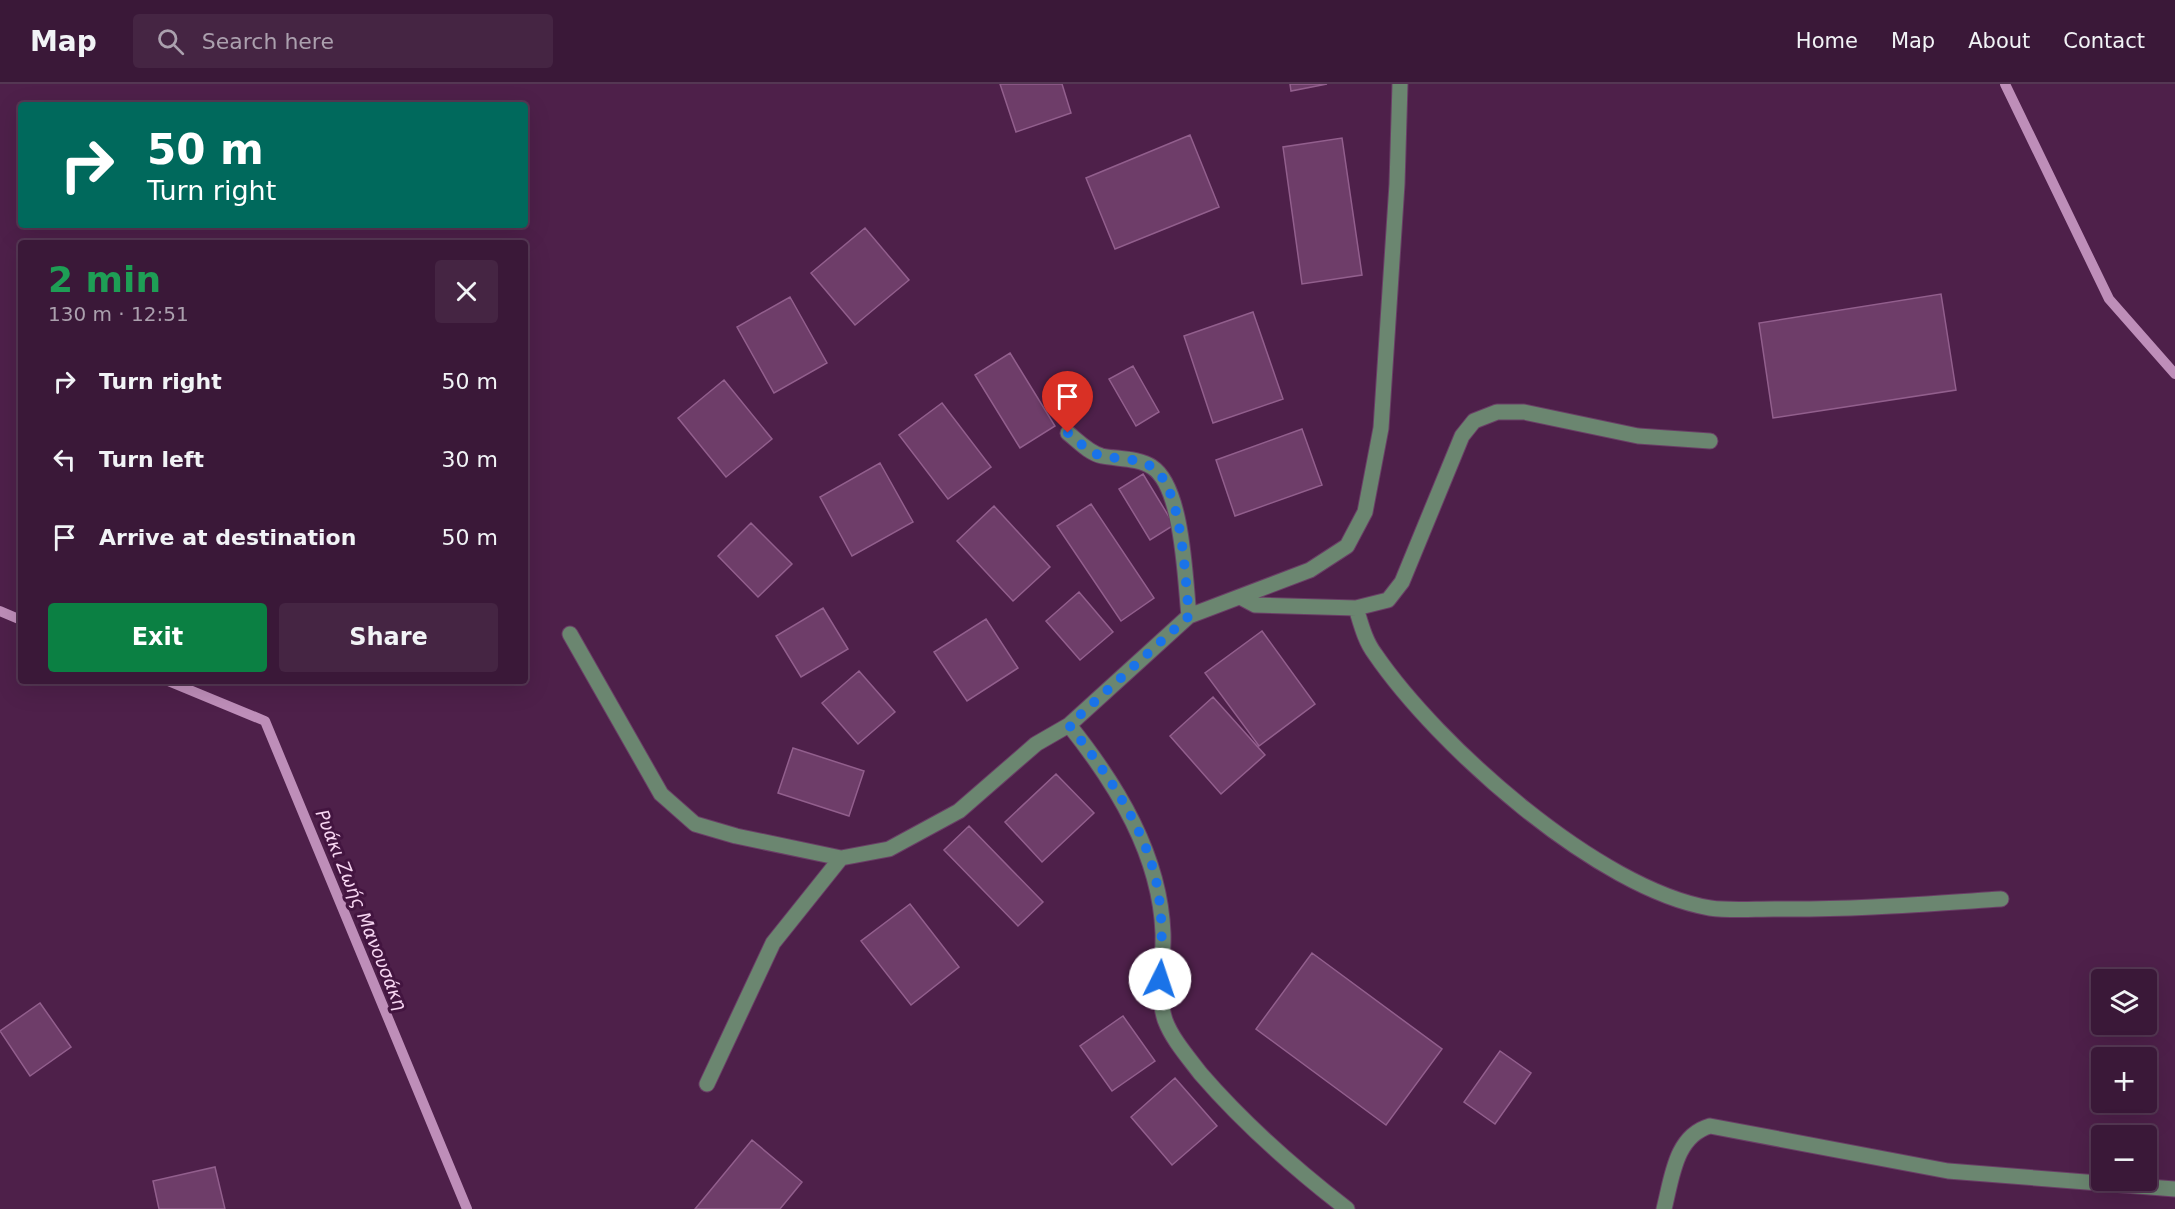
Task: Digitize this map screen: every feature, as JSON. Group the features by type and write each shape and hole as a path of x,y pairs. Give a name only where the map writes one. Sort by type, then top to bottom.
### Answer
{"street":[{"path":"570,634 661,794 695,824 736,836 841,858 889,849 958,811 1036,744 1069,725 1189,616 1310,570 1347,546 1365,512 1381,428 1397,184 1400,84"},
{"path":"1240,597 1255,605 1356,608 1388,600 1402,582 1462,436 1474,421 1497,412 1524,412 1638,436 1710,441"},
{"path":"1068,433 1086,448 1100,455 1152,467 1167,486 1174,501 1180,532 1189,616"},
{"path":"1356,608 1363,633 1374,654 1415,704 1491,781 1591,859 1658,893 1710,908 1828,910 2001,899"},
{"path":"1069,725 1096,759 1113,786 1143,845 1158,888 1163,934 1160,979 1165,1020 1184,1053 1218,1094 1263,1140 1347,1209"},
{"path":"707,1084 773,943 841,858"},
{"path":"1664,1209 1681,1152 1689,1136 1710,1126 1948,1171 2175,1189"}],"building":[{"path":"1000,84 1062,84 1071,113 1016,132"},
{"path":"1290,84 1327,84 1291,91"},
{"path":"1190,135 1219,207 1115,249 1086,178"},
{"path":"1342,138 1362,275 1302,284 1283,147"},
{"path":"865,228 909,280 855,325 811,273"},
{"path":"1941,294 1956,390 1773,418 1759,323"},
{"path":"790,297 827,363 774,393 737,327"},
{"path":"1253,312 1283,399 1213,423 1184,336"},
{"path":"1010,353 1055,426 1020,448 975,375"},
{"path":"1133,366 1159,412 1136,426 1109,379"},
{"path":"724,380 772,439 726,477 678,418"},
{"path":"942,403 991,467 948,499 899,435"},
{"path":"1302,429 1322,485 1235,516 1216,460"},
{"path":"880,463 913,522 852,556 820,497"},
{"path":"1143,474 1174,525 1150,540 1119,489"},
{"path":"1091,504 1154,598 1121,621 1057,526"},
{"path":"994,506 1050,567 1013,601 957,541"},
{"path":"751,523 792,564 758,597 718,556"},
{"path":"1079,592 1113,632 1080,660 1046,621"},
{"path":"823,608 848,649 801,677 776,636"},
{"path":"986,619 1018,668 967,701 934,652"},
{"path":"1262,631 1315,704 1259,746 1205,673"},
{"path":"859,671 895,712 858,744 822,703"},
{"path":"1213,697 1265,755 1221,794 1170,736"},
{"path":"793,748 864,771 849,816 778,793"},
{"path":"1056,774 1094,813 1042,862 1005,822"},
{"path":"969,826 1043,902 1018,926 944,850"},
{"path":"910,904 959,967 911,1005 861,941"},
{"path":"1312,953 1442,1049 1386,1125 1256,1029"},
{"path":"40,1003 71,1047 30,1076 0,1031"},
{"path":"1123,1016 1155,1061 1112,1091 1080,1046"},
{"path":"1500,1051 1531,1073 1495,1124 1464,1102"},
{"path":"1175,1078 1217,1126 1172,1165 1131,1117"},
{"path":"752,1140 802,1182 780,1209 695,1209"},
{"path":"215,1167 225,1209 159,1209 153,1181"}],"waterway":[{"path":"2005,84 2109,299 2175,374"},
{"name":"Ρυάκι Ζωής Μανουσάκη","path":"0,611 18,619"},
{"name":"Ρυάκι Ζωής Μανουσάκη","path":"175,684 265,721 467,1209"}],"route":[{"path":"1068,433 1086,448 1100,455 1152,467 1167,486 1174,501 1180,532 1189,616 1069,725 1096,759 1118,794 1143,845 1158,888 1163,934 1160,979"}]}
